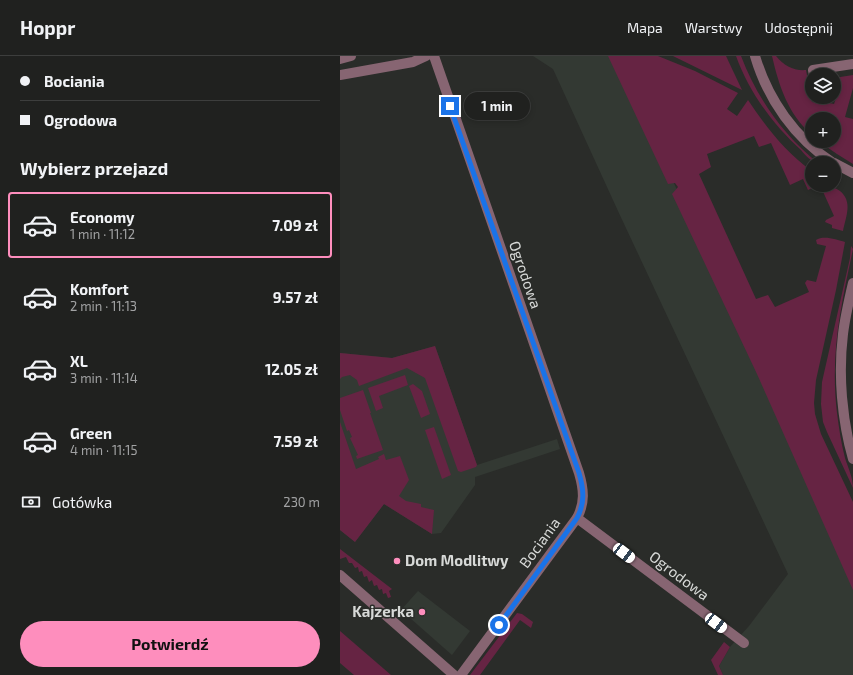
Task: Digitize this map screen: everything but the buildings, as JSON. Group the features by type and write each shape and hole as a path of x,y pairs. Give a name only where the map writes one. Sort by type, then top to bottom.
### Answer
{"street":[{"path":"340,59 351,56"},
{"path":"340,76 414,62 426,56"},
{"name":"Ogrodowa","path":"434,56 579,473 583,491 583,504"},
{"path":"755,56 767,86 785,118 803,139 825,156"},
{"path":"826,68 853,64"},
{"path":"841,167 853,173"},
{"path":"853,283 842,336 841,368 846,427 853,459"},
{"name":"Bociania","path":"461,675 577,518 583,504"},
{"name":"Ogrodowa","path":"577,518 744,643"},
{"path":"340,575 454,675"}],"shaded area":[{"path":"533,56 616,56 853,576 853,675 723,675 719,666 730,647 749,626 788,574 553,69"},
{"path":"608,56 658,56 695,71 738,93 727,109 737,116 748,100 777,139 805,166 805,183 803,179 790,185 771,143 759,147 754,136 707,154 711,167 699,174 756,299 768,295 775,307 809,292 805,283 807,280 816,282 826,246 817,244 816,240 827,238 845,242 816,380 814,403 815,414 821,434 853,502 853,590 757,374 672,194 678,187 675,183 668,184"},
{"path":"673,56 726,56 742,90"},
{"path":"736,56 741,56 747,72 772,115 793,140 810,156 806,156 772,119 755,95"},
{"path":"772,56 776,56 782,63 797,70 805,70 805,104 841,104 841,77 853,75 853,88 845,117 853,119 853,164 828,148 841,148 841,112 805,112 805,128 791,109 781,89"},
{"path":"823,192 841,192 844,195 848,210 843,231 832,228 832,225 825,222 834,216"},
{"path":"851,246 853,249 844,290 838,330 835,391 839,430 853,488 823,422 821,404 822,382 850,258"},
{"path":"435,346 477,465 557,439 560,449 475,477 475,485 441,533 432,534 384,504 355,542 340,530 340,353 392,358"},
{"path":"435,346 477,465 476,467 461,472 458,471 425,378 407,368 359,386 357,380 350,375 340,379 340,353 392,358"},
{"path":"405,375 408,385 379,396 383,408 376,411 368,388"},
{"path":"413,384 422,391 430,414 421,418 409,386"},
{"path":"363,390 383,450 357,459 356,456 358,455 350,438 352,437 349,430 347,431 340,410 340,398"},
{"path":"340,422 356,469 379,459 378,457 384,454 386,460 400,456 409,480 399,496 406,501 421,504 421,507 434,510 432,534 384,504 355,542 340,530"},
{"path":"434,427 451,475 442,479 425,430"},
{"path":"340,549 392,589 389,591 391,597 388,598 386,593 383,594 382,589 379,590 377,585 374,586 372,580 369,582 367,576 364,577 362,571 359,572 358,567 355,568 352,563 349,563 346,557 340,559"},
{"path":"418,591 470,631 452,655 401,610"},
{"path":"517,613 522,614 533,622 531,628 520,620 480,675 470,675"},
{"path":"340,631 391,675 354,675 340,663"},
{"path":"724,642 730,647 719,666 723,675 718,675 711,660"}],"place":[{"name":"Dom Modlitwy","path":"397,561"},
{"name":"Kajzerka","path":"422,612"}],"route":[{"path":"450,106 579,473 582,482 584,499 581,511 577,518 499,625"}]}
